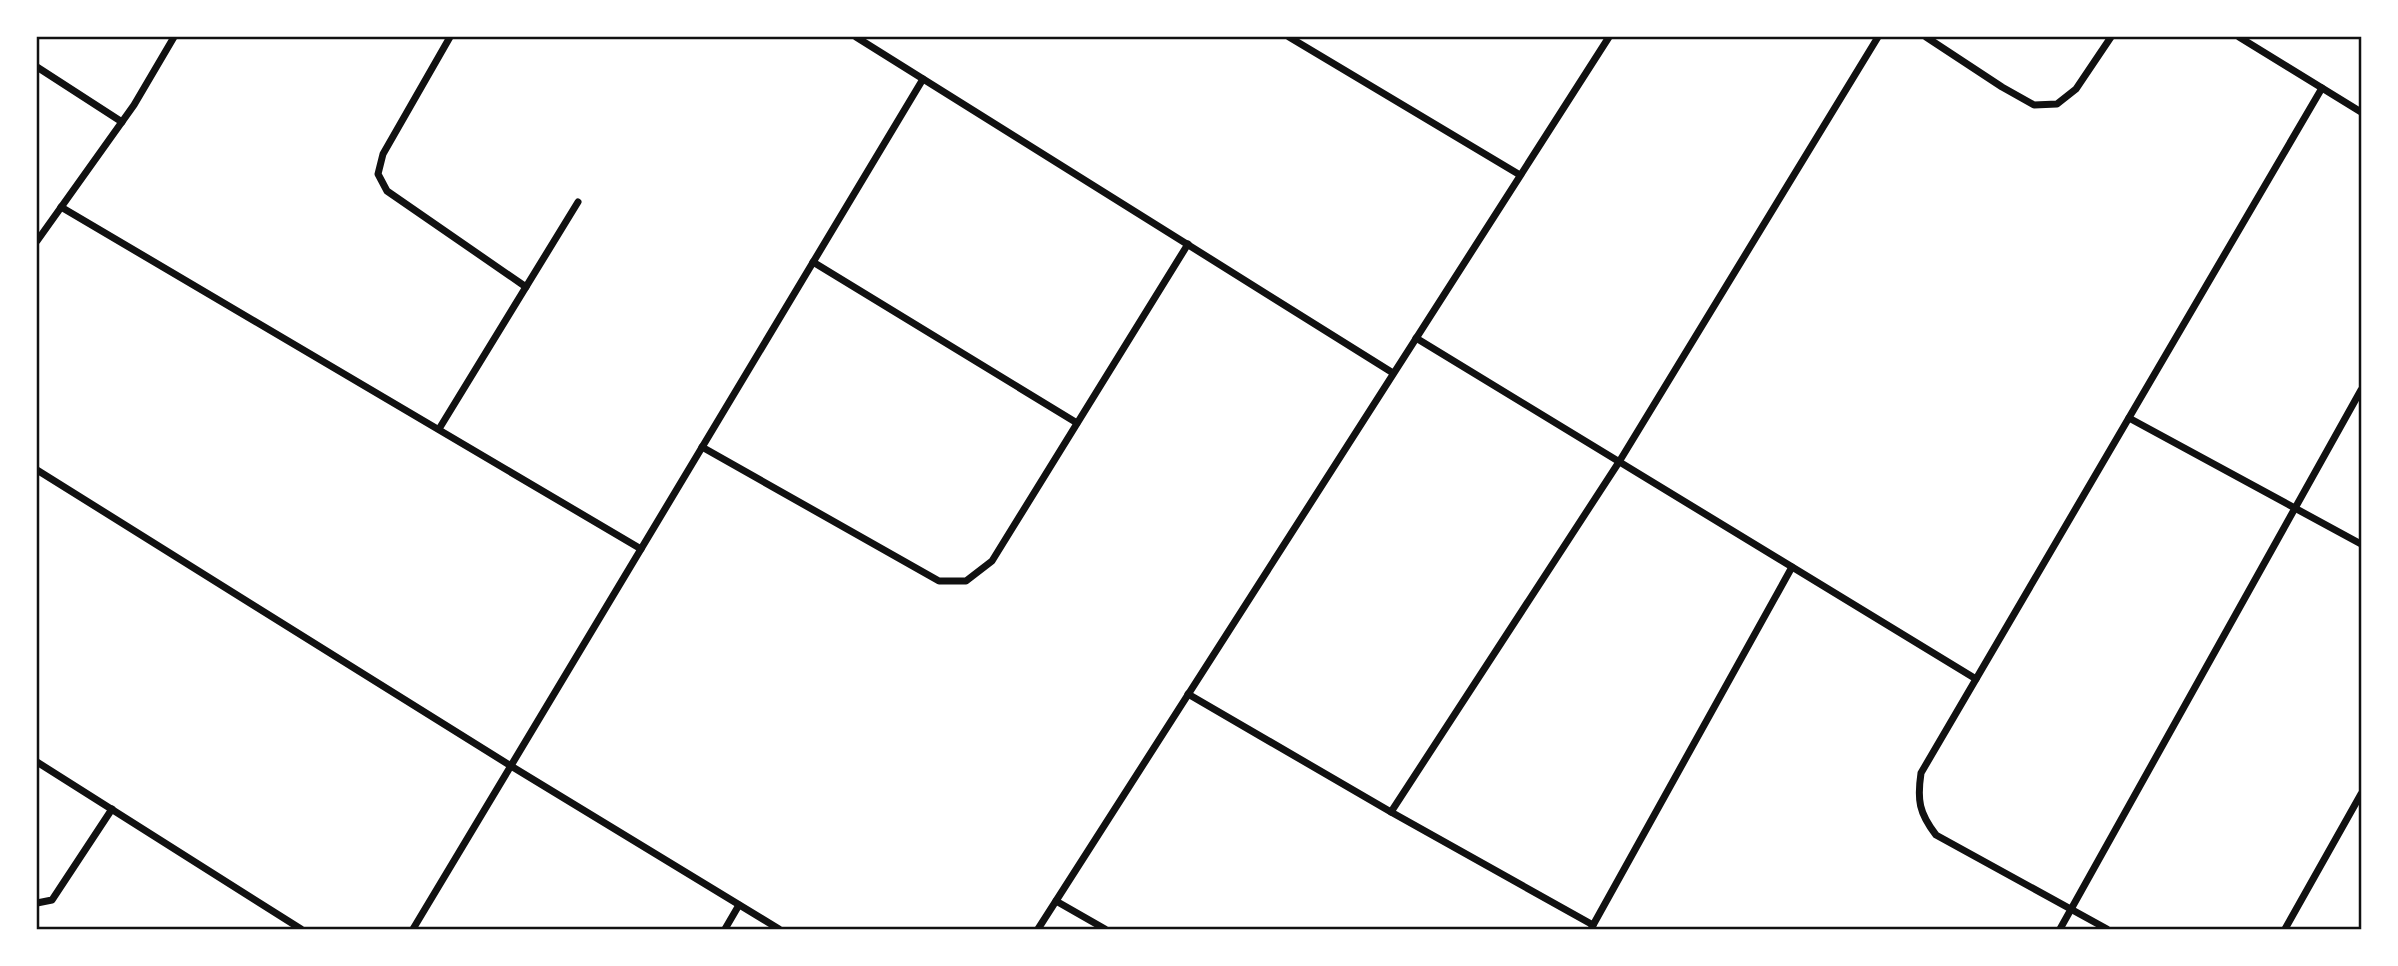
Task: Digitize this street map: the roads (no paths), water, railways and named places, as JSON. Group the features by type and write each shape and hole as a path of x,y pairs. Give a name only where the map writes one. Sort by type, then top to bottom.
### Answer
{"street":[{"path":"37,241 122,122 174,37"},
{"path":"450,37 383,155 378,174 387,191 526,287"},
{"path":"856,37 1394,373"},
{"path":"1289,37 1301,40 1520,175"},
{"path":"1038,929 1609,37"},
{"path":"1391,812 1619,462 1878,37"},
{"path":"1926,37 2034,105 2057,104 2076,89 2111,37"},
{"path":"2239,37 2361,112"},
{"path":"37,67 122,122"},
{"path":"413,929 923,79"},
{"path":"2107,929 1936,835 1923,818 1918,794 1921,773 2322,88"},
{"path":"439,429 578,201"},
{"path":"61,207 641,549"},
{"path":"702,447 939,581 966,581 992,561 1188,244"},
{"path":"813,262 1077,423"},
{"path":"1416,338 1976,679"},
{"path":"2060,929 2361,390"},
{"path":"2129,418 2361,544"},
{"path":"37,470 510,766 779,929"},
{"path":"1188,694 1592,927 1793,567"},
{"path":"37,762 301,929"},
{"path":"2285,929 2361,794"},
{"path":"37,902 52,900 112,809"},
{"path":"1056,901 1105,929"},
{"path":"725,929 740,905"}]}
